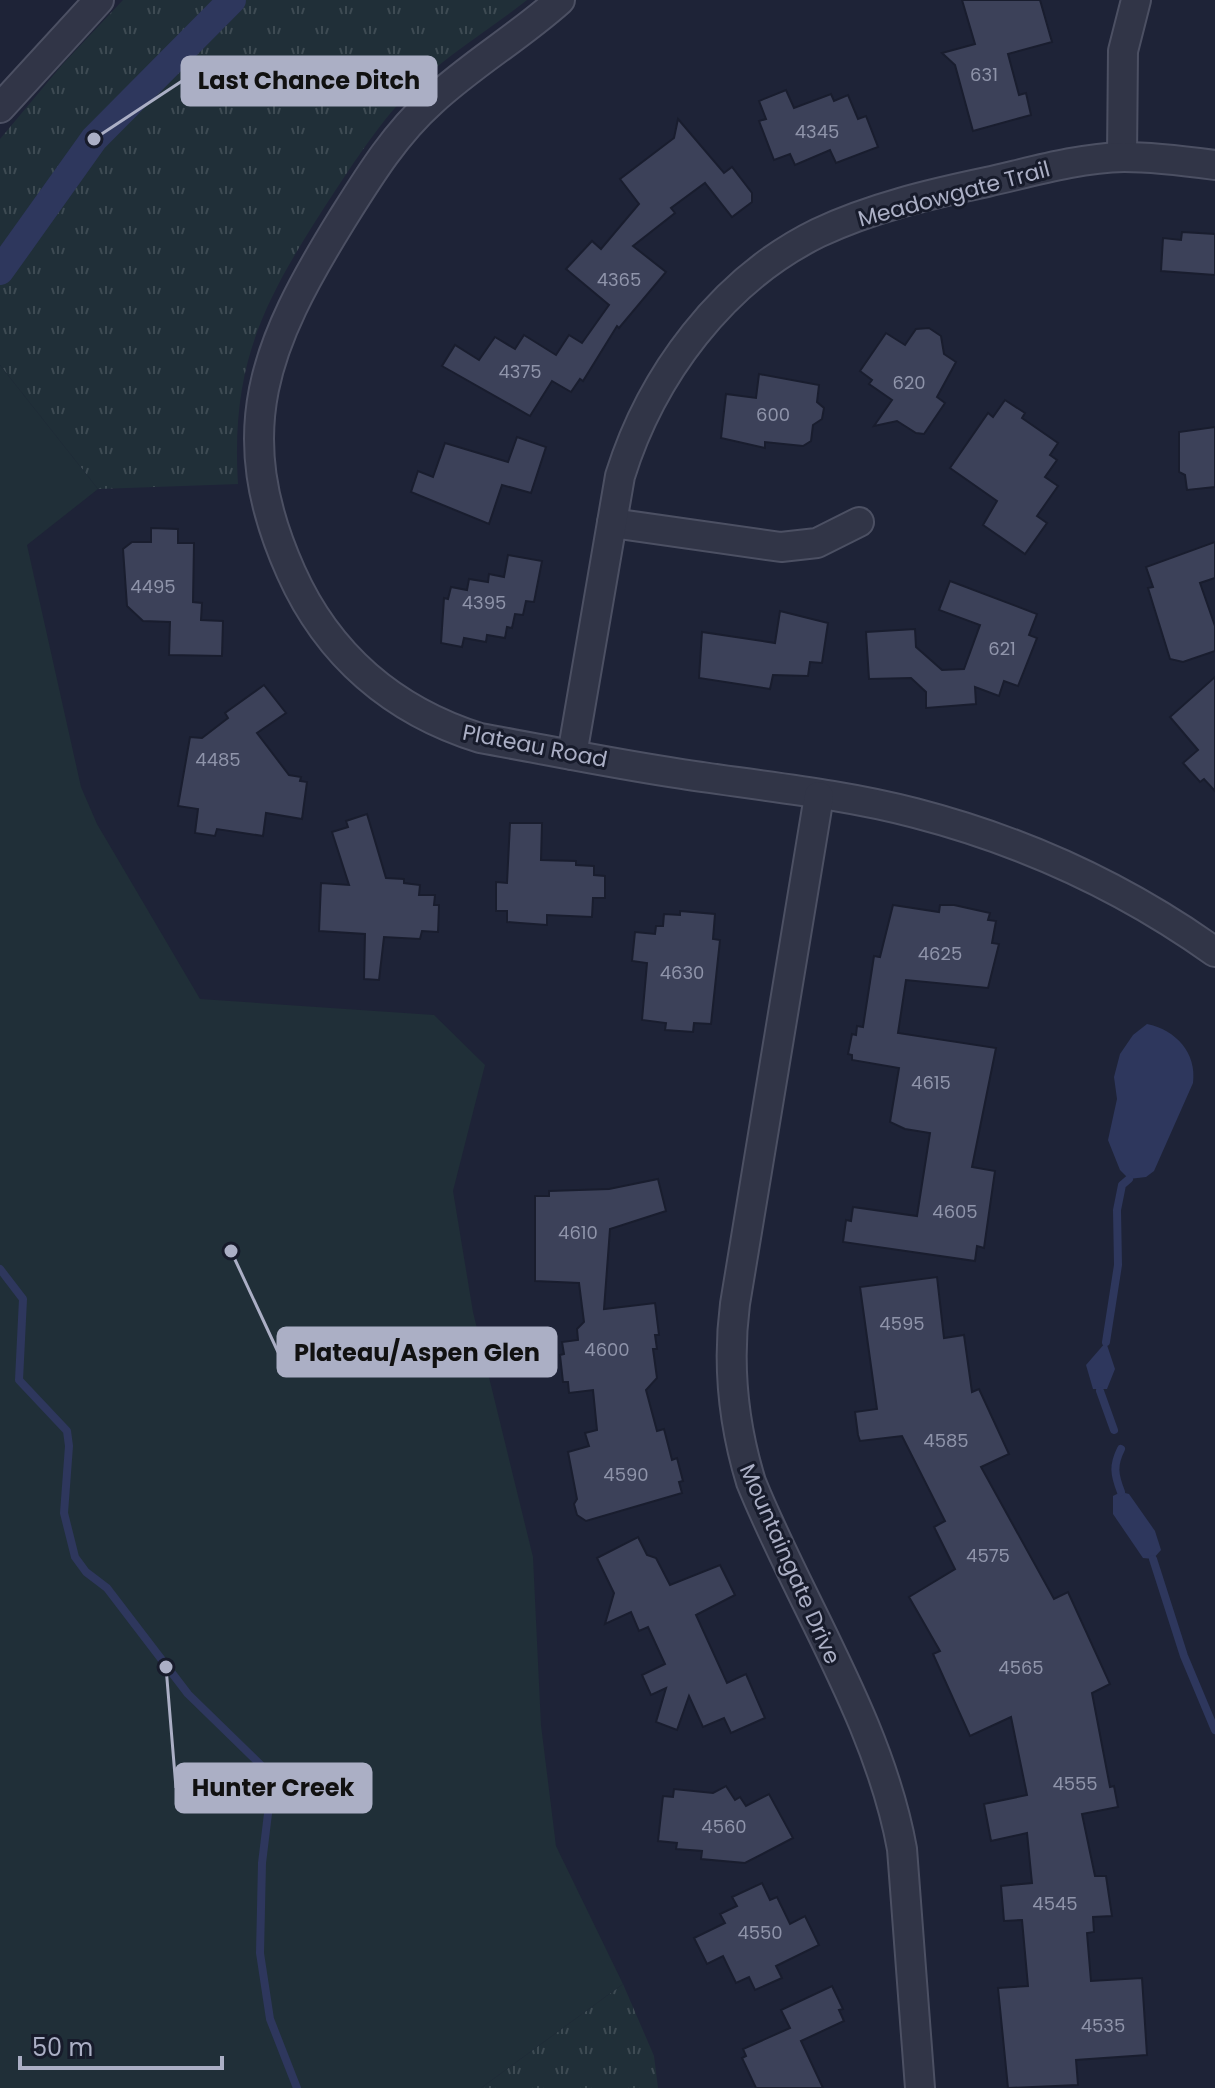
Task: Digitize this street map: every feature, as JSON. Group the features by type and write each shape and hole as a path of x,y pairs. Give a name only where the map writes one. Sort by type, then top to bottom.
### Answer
{"street":[{"path":"0,108 99,0"},
{"name":"Plateau Road","path":"560,0 432,100 394,141 308,274 283,324 265,376 258,453 273,528 296,582 323,629 363,675 401,703 449,728 480,738 572,755 912,812 1044,856 1136,901 1215,952"},
{"path":"1122,157 1123,51 1136,0"},
{"name":"Meadowgate Trail","path":"572,755 612,523 628,449 661,381 714,313 780,257 817,234 913,199 1053,167 1122,157 1215,165"},
{"path":"612,523 781,547 817,543 859,522"},
{"name":"Mountaingate Drive","path":"819,796 738,1288 729,1367 741,1451 751,1482 877,1757 892,1800 902,1849 920,2088"}],"green space":[{"path":"123,0 527,0 433,70 396,106 354,162 290,262 258,328 248,363 240,399 238,484 98,489 0,365 0,139 62,65"},
{"path":"0,365 98,489 27,545 81,787 97,824 200,999 434,1015 485,1065 453,1191 473,1312 533,1557 541,1725 556,1846 623,1984 481,2088 0,2088"},
{"path":"623,1984 654,2056 658,2088 481,2088"}],"water":[{"path":"1147,1024 1167,1032 1182,1044 1192,1062 1193,1083 1154,1171 1146,1177 1129,1179 1120,1170 1108,1140 1117,1099 1114,1077 1120,1054 1133,1035"},
{"path":"1106,1342 1115,1369 1107,1389 1093,1389 1086,1365"},
{"path":"1121,1492 1129,1494 1155,1531 1161,1550 1153,1559 1143,1558 1113,1514 1113,1496"}],"building":[{"path":"962,0 1040,0 1052,42 1008,54 1019,95 1026,93 1031,115 973,131 955,65 942,53 975,44"},
{"path":"786,90 794,108 831,94 834,101 848,95 858,119 866,116 878,147 836,163 830,150 795,165 790,154 774,160 759,121 766,119 759,101"},
{"path":"678,119 724,173 732,167 752,193 752,202 732,217 705,183 671,208 675,213 633,246 666,272 619,328 617,326 583,381 580,379 571,392 552,381 530,416 442,366 455,345 479,360 495,337 515,349 524,335 556,355 569,335 582,343 609,305 566,269 592,241 601,249 639,204 620,179 674,138"},
{"path":"1182,232 1215,234 1215,275 1161,271 1163,238 1181,240"},
{"path":"929,328 941,336 944,354 956,362 937,397 945,403 924,434 916,433 897,421 874,426 892,400 869,384 872,380 860,371 886,333 905,345 916,329"},
{"path":"759,374 819,385 817,402 824,408 822,419 813,425 811,441 803,446 765,442 765,448 721,438 726,394 756,398"},
{"path":"1005,400 1025,413 1022,418 1058,443 1050,455 1057,460 1045,477 1058,486 1037,516 1047,523 1025,554 983,525 997,501 950,468 988,413 993,417"},
{"path":"1215,427 1215,487 1187,490 1185,475 1179,472 1179,432"},
{"path":"517,437 546,447 531,493 502,485 489,524 411,492 418,471 433,477 445,443 508,462"},
{"path":"151,528 178,529 178,543 194,543 193,602 202,603 201,620 223,621 222,656 169,655 170,622 143,621 127,606 123,549 132,542 151,542"},
{"path":"1215,542 1215,578 1200,583 1215,626 1215,651 1183,662 1170,659 1148,588 1153,587 1146,567"},
{"path":"508,555 542,561 534,602 526,601 523,615 515,614 512,628 507,627 505,638 487,635 486,642 464,638 462,647 441,643 444,598 448,599 451,587 467,590 469,579 488,582 489,574 504,577"},
{"path":"950,581 1037,614 1029,635 1037,638 1018,686 1004,681 999,696 975,687 976,704 926,708 926,692 911,678 869,679 866,632 915,629 916,647 942,670 964,669 980,625 939,610"},
{"path":"780,611 828,623 822,663 810,662 808,676 773,675 770,689 699,678 702,632 775,643"},
{"path":"1215,677 1215,791 1204,779 1200,782 1183,763 1198,750 1170,717"},
{"path":"264,685 286,713 257,733 289,775 301,777 300,781 307,782 302,819 266,813 263,836 217,829 215,836 195,833 198,809 178,806 190,737 202,738 228,718 225,713"},
{"path":"367,814 386,878 404,879 404,883 420,885 419,895 435,895 434,905 439,905 438,932 422,931 420,939 384,937 379,980 364,979 365,934 319,931 321,883 349,885 332,832 348,827 346,821"},
{"path":"510,823 542,823 541,860 576,861 576,865 594,866 594,875 605,876 605,898 593,898 592,917 547,915 547,925 507,922 507,911 496,911 496,882 507,883"},
{"path":"893,905 939,912 940,905 954,905 990,913 988,920 996,921 992,943 999,944 988,988 906,980 898,1033 996,1048 972,1167 995,1171 984,1248 977,1246 975,1261 843,1242 846,1220 851,1221 853,1207 917,1216 930,1133 905,1129 890,1122 899,1068 852,1060 852,1055 848,1054 852,1034 856,1035 857,1026 863,1027 874,956 880,957"},
{"path":"680,911 715,914 713,939 720,940 711,1024 694,1023 693,1032 665,1030 666,1023 642,1020 647,963 632,961 635,932 655,934 656,926 663,926 664,914 680,915"},
{"path":"658,1179 666,1211 610,1229 604,1309 655,1303 659,1335 655,1335 657,1349 653,1349 657,1378 646,1390 657,1431 664,1429 672,1460 677,1458 683,1481 679,1482 682,1493 586,1521 577,1515 574,1504 577,1499 568,1452 589,1446 585,1433 597,1430 593,1390 569,1393 568,1382 563,1382 560,1355 564,1354 562,1342 578,1340 577,1329 584,1322 579,1283 535,1281 535,1196 549,1196 549,1191 609,1189"},
{"path":"937,1277 944,1338 964,1335 972,1392 979,1389 1009,1454 981,1467 1054,1599 1068,1592 1110,1684 1092,1693 1110,1787 1114,1786 1118,1807 1082,1814 1095,1876 1106,1876 1112,1916 1093,1917 1094,1932 1087,1933 1091,1981 1142,1978 1147,2055 1076,2060 1078,2085 1008,2088 998,1988 1028,1986 1022,1920 1004,1921 1001,1886 1032,1883 1027,1833 991,1841 984,1804 1027,1795 1011,1717 970,1736 933,1654 940,1651 909,1597 955,1569 934,1527 945,1521 902,1436 860,1441 858,1435 855,1412 877,1409 860,1287"},
{"path":"638,1537 647,1555 656,1558 670,1585 720,1565 735,1595 696,1615 727,1683 746,1674 765,1718 731,1733 724,1718 703,1727 689,1696 677,1730 656,1722 666,1688 651,1695 642,1675 665,1664 648,1627 639,1631 631,1612 605,1624 614,1593 597,1558"},
{"path":"726,1786 735,1800 740,1797 746,1806 769,1794 793,1838 745,1863 701,1859 702,1851 676,1849 677,1843 658,1841 663,1796 673,1797 674,1789 713,1793"},
{"path":"762,1883 770,1900 777,1897 790,1924 805,1916 819,1945 776,1966 782,1978 755,1990 749,1977 736,1983 723,1956 707,1964 694,1938 725,1923 720,1914 737,1906 732,1897"},
{"path":"832,1986 843,2009 839,2010 844,2021 801,2041 823,2088 756,2088 742,2058 746,2056 743,2049 790,2028 781,2010"}],"waterway":[{"path":"0,271 94,139 232,0"},
{"path":"1106,1342 1118,1265 1117,1210 1122,1185 1129,1179"},
{"path":"0,1269 23,1299 19,1380 67,1431 69,1446 64,1513 75,1557 86,1572 107,1588 188,1694 267,1771 271,1789 262,1863 260,1953 270,2019 297,2088"},
{"path":"1100,1391 1114,1430"},
{"path":"1121,1449 1115,1470 1121,1492"},
{"path":"1153,1559 1184,1656 1215,1730"}],"place":[{"name":"Last Chance Ditch","path":"94,139"},
{"name":"Plateau/Aspen Glen","path":"231,1251"},
{"name":"Hunter Creek","path":"166,1667"}]}
